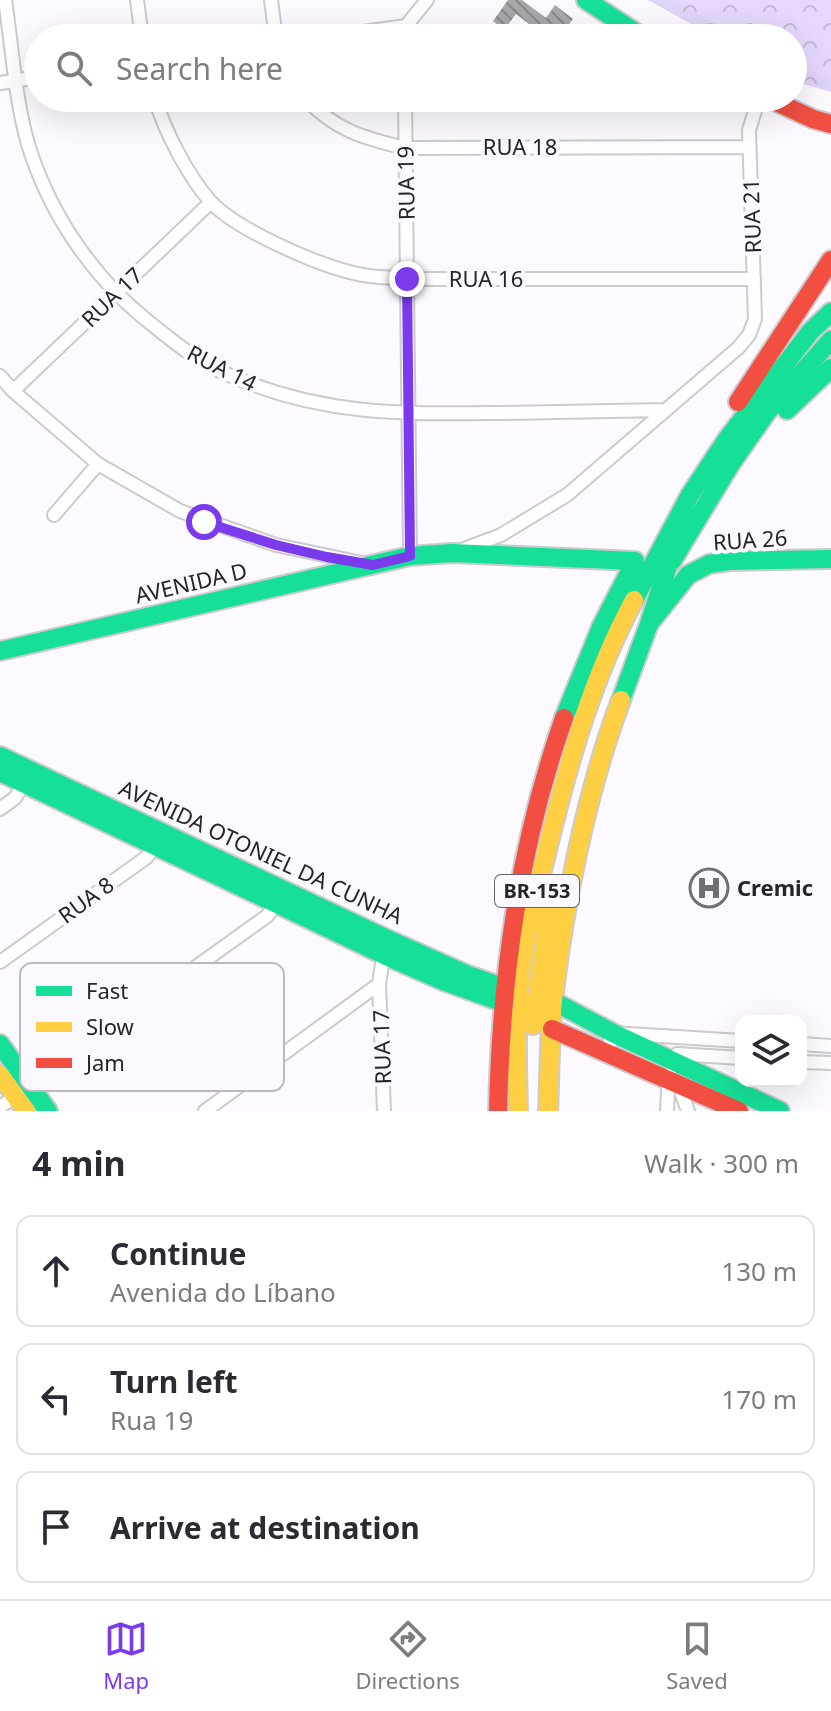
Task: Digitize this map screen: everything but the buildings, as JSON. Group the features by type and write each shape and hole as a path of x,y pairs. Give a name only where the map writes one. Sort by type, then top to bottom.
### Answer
{"main road":[{"path":"586,0 623,24"},
{"path":"800,112 822,122 831,134"},
{"path":"727,439 727,422 831,260"},
{"name":"BR-153","path":"518,1111 517,1024 521,971 530,919 571,753 596,678 690,495 727,439 811,331 831,312"},
{"name":"BR-153","path":"531,1111 533,1024 539,967 559,861 584,760 610,681 637,622 730,465 767,412 831,340"},
{"path":"730,465 831,368"},
{"path":"498,1111 502,995 512,916 546,770 606,613 635,561 690,495"},
{"path":"452,553 635,561"},
{"name":"AVENIDA D","path":"0,651 410,556 452,553"},
{"name":"RUA 26","path":"649,624 688,575 709,564 831,559"},
{"path":"548,1111 553,1001 581,837 610,728 667,569"},
{"name":"AVENIDA OTONIEL DA CUNHA","path":"0,756 384,948"},
{"name":"AVENIDA OTONIEL DA CUNHA","path":"0,772 159,837 277,903 384,948 468,975 502,995"},
{"path":"553,1001 613,1033 780,1111"},
{"path":"552,1029 739,1111"},
{"path":"0,1044 20,1089"},
{"path":"0,1075 24,1098 48,1111"}],"street":[{"name":"RUA 14","path":"5,0 28,142 47,192 73,239 115,294 175,343 226,374 288,398 342,409 408,414 665,410"},
{"path":"137,0 140,24"},
{"path":"271,0 274,24"},
{"path":"411,24 427,0"},
{"path":"0,83 24,79"},
{"name":"RUA 16","path":"159,112 187,167 211,202 250,229 302,256 359,275 407,279 754,279"},
{"name":"RUA 18","path":"318,112 361,138 405,148 749,147"},
{"name":"RUA 19","path":"405,112 410,556"},
{"name":"RUA 21","path":"749,335 755,319 749,147 749,130 755,112"},
{"name":"RUA 17","path":"13,391 211,202"},
{"name":"AVENIDA D","path":"452,553 501,535 567,495 738,348 749,335"},
{"path":"0,376 13,391 98,464 204,522 276,545 373,565"},
{"path":"54,515 98,464"},
{"path":"0,809 15,798 24,783"},
{"name":"RUA 8","path":"0,962 147,857 159,837"},
{"path":"204,963 267,916 277,903"},
{"name":"RUA 17","path":"384,948 379,984 384,1111"},
{"path":"284,1053 379,984"},
{"path":"607,1052 613,1033 735,1041"},
{"path":"807,1044 831,1046"},
{"path":"667,1111 673,1081 671,1059 677,1054 735,1058"},
{"path":"807,1062 831,1063"},
{"path":"673,1081 688,1111"},
{"path":"205,1111 232,1091"},
{"path":"0,1107 24,1098"}],"green space":[{"path":"648,0 831,0 831,92 807,85 807,24 691,24"},
{"path":"674,0 831,0 831,78 807,70 807,24 717,24"}],"traffic: fast":[{"path":"586,0 623,24"},
{"path":"634,600 690,495 727,439 811,331 831,312"},
{"path":"672,561 730,465 767,412 831,340"},
{"path":"787,410 831,368"},
{"path":"0,651 410,556 452,553 635,561 602,625 564,718"},
{"path":"621,700 649,624 688,575 709,564 729,561 831,559"},
{"path":"649,624 667,569"},
{"path":"0,756 385,938 503,987"},
{"path":"0,772 386,956 501,1002"},
{"path":"553,1001 613,1033 780,1111"},
{"path":"0,1044 20,1072"},
{"path":"34,1091 48,1111"}],"traffic: slow":[{"path":"518,1111 519,989 533,908 564,782 583,720 606,659 634,600"},
{"path":"548,1111 552,1014 563,925 587,809 621,700"},
{"path":"533,1025 553,887"},
{"path":"0,1075 26,1111"}],"traffic: jam":[{"path":"798,112 831,124"},
{"path":"738,402 831,260"},
{"path":"498,1111 503,1011 515,912 535,814 564,718"},
{"path":"552,1029 739,1111"}],"place":[{"name":"Cremic","path":"709,888"}],"route":[{"path":"204,522 276,545 373,565 410,556 407,279"}]}
